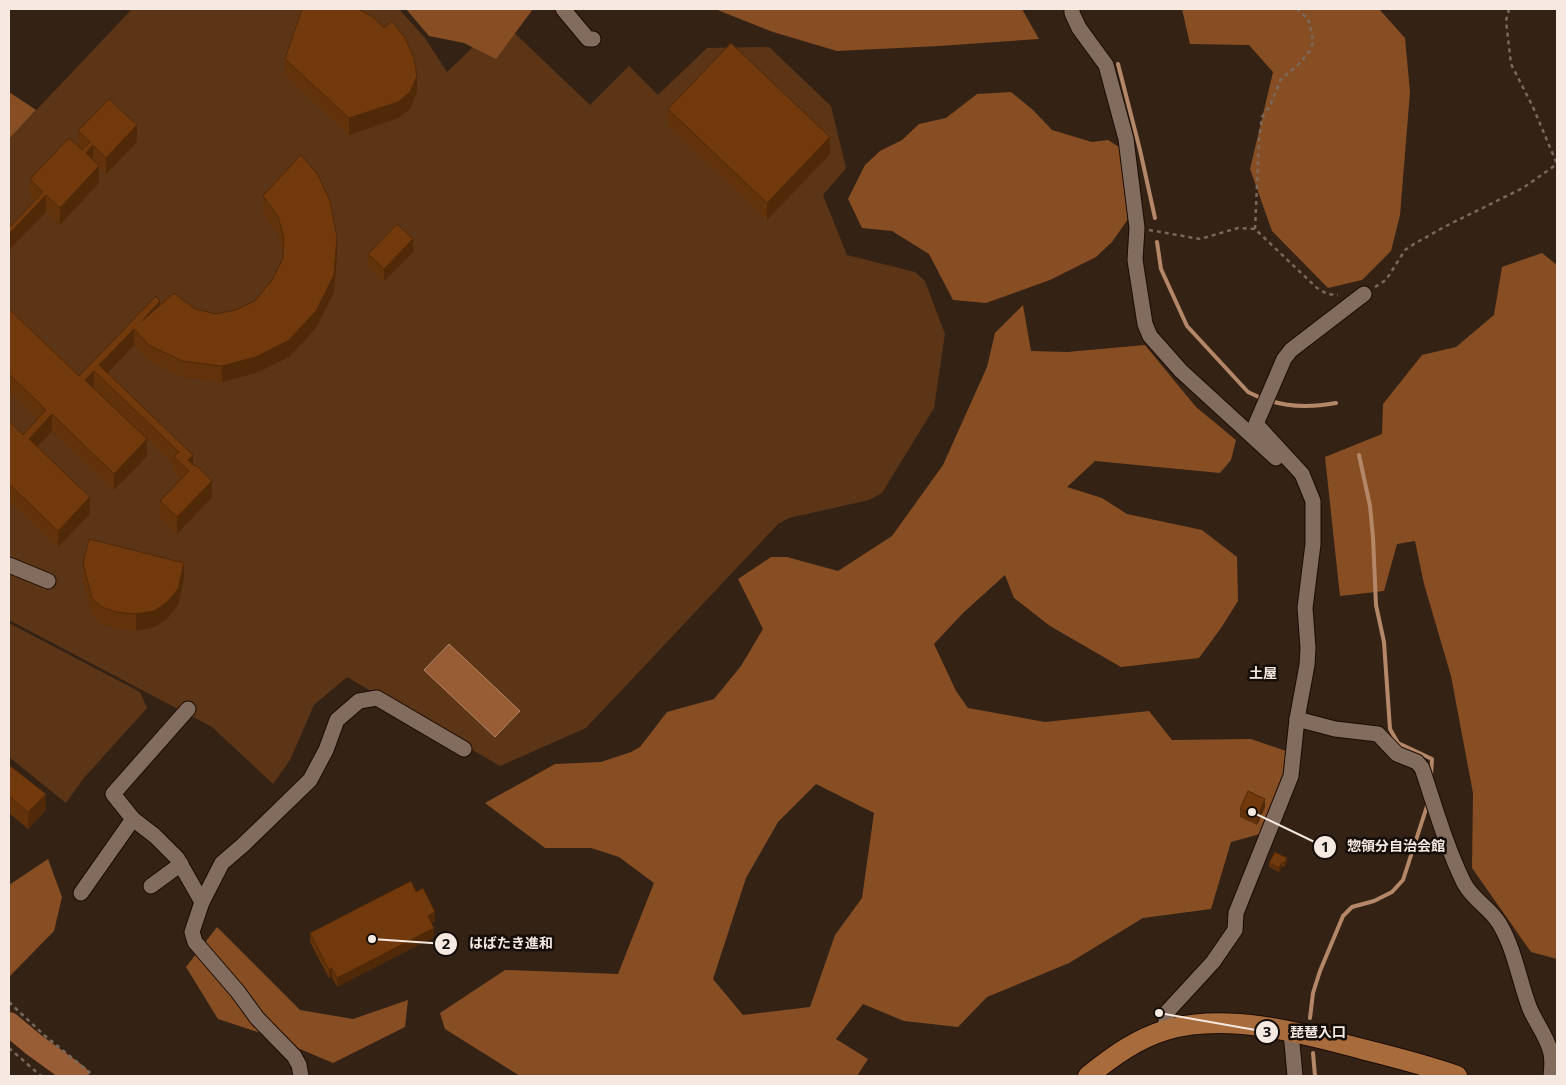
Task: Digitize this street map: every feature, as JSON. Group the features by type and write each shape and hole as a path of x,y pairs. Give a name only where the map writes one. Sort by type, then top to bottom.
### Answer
{"main road":[{"path":"1088,1076 1112,1057 1136,1042 1165,1030 1184,1025 1214,1022 1258,1026 1322,1038 1457,1076"}],"street":[{"path":"563,9 588,39 593,39"},
{"path":"1072,9 1072,14 1079,28 1106,65 1126,139 1137,228 1134,260 1144,324 1150,336 1181,371 1286,466 1309,491"},
{"path":"1165,1030 1167,1012 1213,962 1235,930 1236,912 1291,776 1296,719 1307,665 1308,648 1305,608 1313,544 1313,501 1302,474 1256,424 1284,360 1291,350 1364,294"},
{"path":"9,565 48,581"},
{"path":"302,1076 294,1056 257,1018 238,992 195,942 192,932 202,902 222,864 310,780 326,750 337,720 359,700 377,698 464,749"},
{"path":"188,709 113,794 133,819 155,836 178,858 202,902"},
{"path":"1296,719 1335,729 1378,734 1397,754 1416,762 1422,768 1443,832 1465,885 1471,895 1499,923 1509,944 1530,1010 1551,1051 1553,1064 1551,1076"},
{"path":"81,893 133,819"},
{"path":"150,886 181,864"},
{"path":"1291,1032 1295,1076"}],"path":[{"path":"1255,229 1262,117 1270,106 1281,80 1310,51 1313,42 1310,24 1307,18 1297,9"},
{"path":"1137,228 1200,239 1238,228 1255,229 1317,288 1327,294 1336,296 1364,294 1386,280 1405,250 1446,226 1523,188 1557,165 1511,64 1506,21 1509,9"},
{"path":"9,1002 44,1035 94,1076"},
{"path":"9,1048 40,1076"}],"shaded area":[{"path":"132,9 399,9 425,38 447,72 501,20 590,105 629,66 658,95 707,48 769,47 831,106 846,168 823,195 847,255 915,272 925,281 945,334 934,408 882,493 869,500 789,518 778,524 586,728 500,766 347,677 314,705 290,760 273,784 212,727 9,620 9,139"},
{"path":"406,9 533,9 496,59 464,43 429,36"},
{"path":"715,9 1022,9 1039,39 837,51 773,32"},
{"path":"1182,9 1379,9 1405,38 1410,92 1400,215 1391,251 1362,280 1328,288 1272,231 1250,169 1273,72 1249,45 1190,44"},
{"path":"9,92 36,110 9,139"},
{"path":"1011,92 1033,110 1052,130 1092,142 1108,140 1127,152 1133,212 1112,242 1096,257 1050,280 986,303 953,300 929,254 892,231 862,228 848,199 865,165 880,151 902,140 919,124 946,118 977,94"},
{"path":"1542,253 1557,265 1557,959 1531,952 1472,868 1473,793 1451,676 1424,584 1415,541 1397,544 1384,591 1340,596 1325,457 1382,434 1383,404 1422,355 1456,347 1494,315 1502,267"},
{"path":"1023,305 1031,351 1067,352 1145,345 1196,407 1236,440 1231,460 1220,473 1095,461 1067,487 1102,498 1127,514 1202,530 1237,557 1238,601 1199,658 1121,667 1050,626 1014,598 1005,575 963,613 934,644 956,691 968,708 1045,722 1149,711 1172,740 1251,739 1295,754 1260,834 1231,842 1211,909 1143,918 1069,963 987,997 958,1027 904,1021 863,1004 836,1039 868,1059 857,1076 520,1076 445,1029 440,1013 505,970 618,974 654,883 619,857 591,848 545,848 485,803 555,764 601,762 631,752 640,747 667,712 714,699 741,666 763,629 738,579 771,557 787,557 838,571 892,536 943,465 987,367 995,333","holes":["816,784 874,813 862,898 835,935 810,1007 743,1015 713,979 746,878 778,822"]},
{"path":"9,623 140,692 147,708 83,779 66,803 9,757"},
{"path":"449,644 520,711 495,737 424,670"},
{"path":"48,859 62,897 54,931 9,977 9,885"},
{"path":"217,927 300,1010 353,1019 408,1000 405,1027 333,1063 267,1035 218,1019 186,967"}],"building":[{"path":"302,9 358,9 373,17 384,28 392,21 405,38 414,58 417,76 410,92 398,102 349,118 285,59"},
{"path":"731,43 830,137 767,203 668,109"},
{"path":"109,99 137,125 106,158 93,145 86,153 99,166 60,208 46,195 9,234 9,228 43,192 30,179 69,138 82,150 90,142 78,131"},
{"path":"301,155 318,175 330,201 337,237 334,275 316,311 289,340 256,357 222,366 182,361 149,345 134,329 99,365 193,455 188,460 196,465 212,481 177,517 160,501 189,471 174,457 179,452 94,371 85,380 147,439 114,474 52,414 29,439 90,497 58,531 9,484 9,421 23,435 46,410 9,374 9,309 79,376 156,296 160,301 141,322 174,293 195,309 216,314 236,310 256,300 272,280 283,258 284,238 278,216 263,196"},
{"path":"397,224 413,239 384,269 368,254"},
{"path":"89,539 184,563 178,589 167,602 154,611 136,614 116,612 102,607 92,598 83,563"},
{"path":"9,765 46,794 28,812 9,796"},
{"path":"1248,791 1265,799 1257,817 1240,809"},
{"path":"1275,852 1287,858 1279,868 1269,863"},
{"path":"411,881 416,892 423,888 435,912 428,916 434,928 337,978 332,968 329,970 310,933"}],"waterway":[{"path":"1118,64 1155,218"},
{"path":"1157,242 1161,269 1187,326 1248,392 1263,399"},
{"path":"1271,401 1303,406 1336,403"},
{"path":"1359,455 1370,506 1376,605 1384,642 1390,729 1398,743 1432,759 1431,776"},
{"path":"1310,1018 1313,993 1320,971 1343,916 1352,907 1374,901 1392,892 1403,880 1428,803"},
{"path":"9,1024 77,1076"},
{"path":"1313,1053 1315,1076"}],"place":[{"name":"惣領分自治会館","path":"1252,812"},
{"name":"はばたき進和","path":"372,939"},
{"name":"琵琶入口","path":"1159,1013"}],"district":[{"name":"土屋","path":"1263,672"}]}
